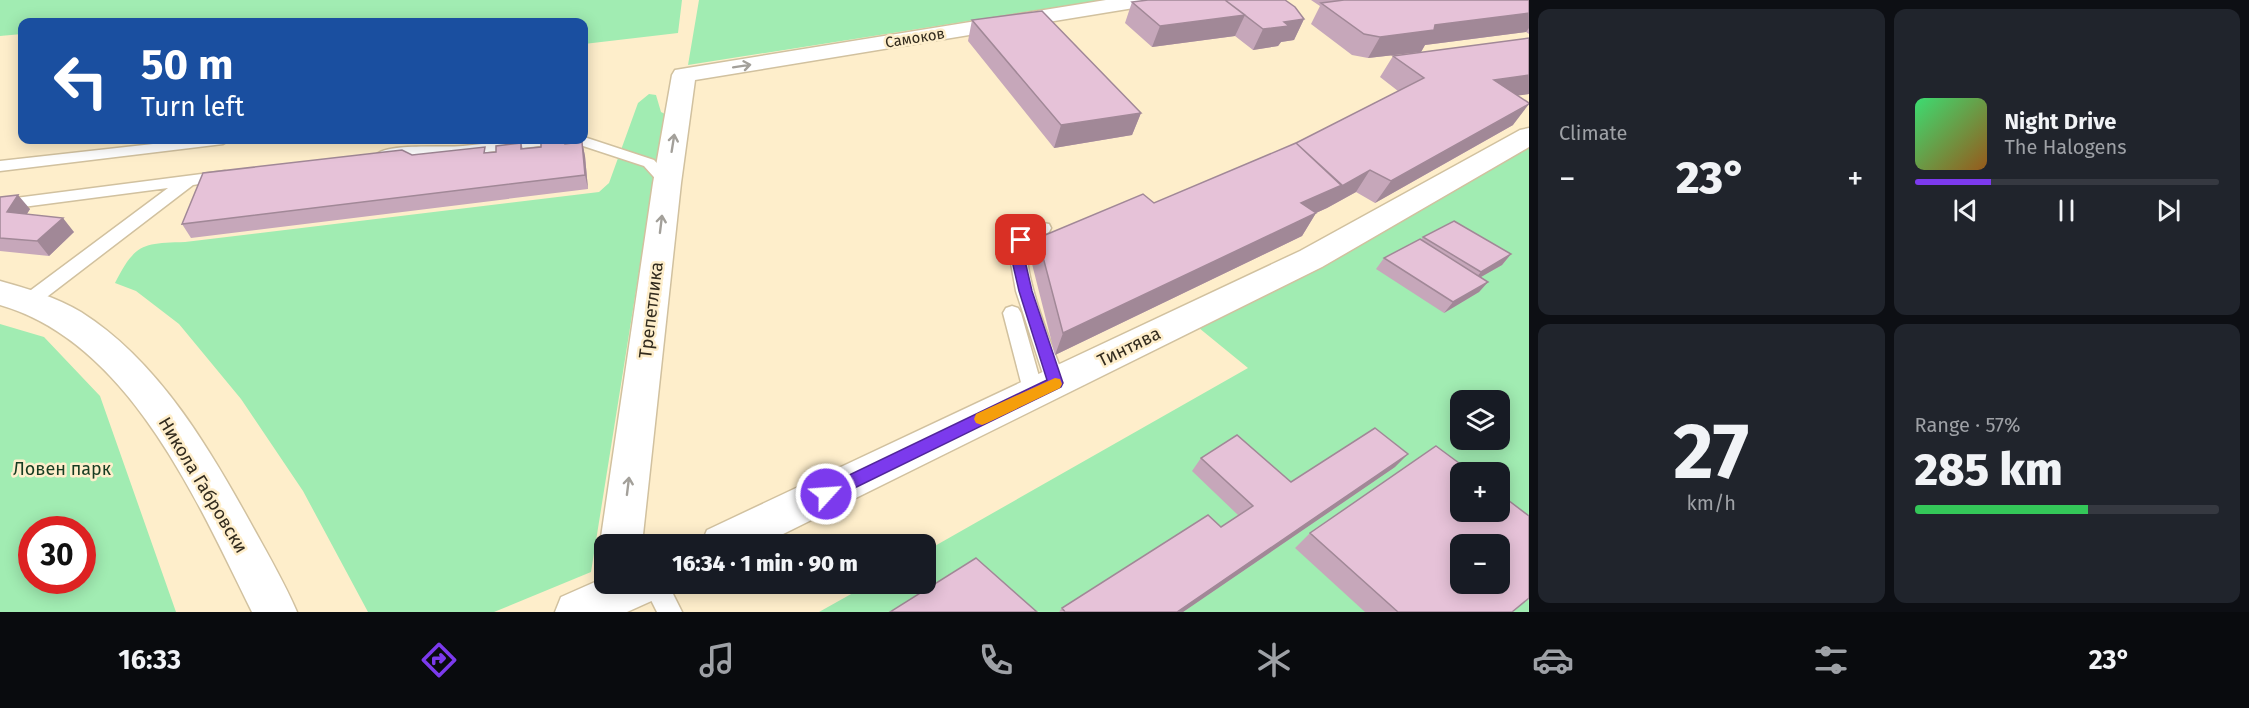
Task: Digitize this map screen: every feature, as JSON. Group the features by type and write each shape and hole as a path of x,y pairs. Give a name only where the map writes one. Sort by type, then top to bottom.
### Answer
{"street":[{"name":"Самоков","path":"684,75 1146,0"},
{"name":"Трепетлика","path":"622,534 667,183 684,75"},
{"name":"Тинтява","path":"743,534 1311,260 1529,136"},
{"name":"Никола Габровски","path":"15,297 75,325 120,362 173,430 232,530 275,612"}],"lane":[{"path":"588,143 650,163 667,183"},
{"path":"0,166 189,144"},
{"path":"364,158 478,144"},
{"path":"0,205 236,174"},
{"path":"15,297 189,180"},
{"path":"1043,228 1021,240 1017,252 1045,388"},
{"path":"1012,313 1045,388"},
{"path":"660,594 670,612"}],"green space":[{"path":"0,0 682,0 678,33 588,44 588,18 18,18 18,34 0,36"},
{"path":"699,0 1102,0 688,65"},
{"path":"649,94 656,95 661,112 669,116 653,184 597,534 594,534 591,572 494,612 368,612 303,491 241,399 179,324 136,291 115,283 128,260 135,253 141,248 159,243 185,242 599,192 609,183 638,103"},
{"path":"1529,136 1529,612 819,612 851,594 936,594 936,545 1248,368 1188,319"},
{"name":"Ловен парк","path":"0,324 44,337 100,396 176,612 0,612"}],"building":[{"path":"1225,0 1245,15 1160,26 1132,2"},
{"path":"1225,0 1285,0 1295,7 1304,19 1284,22 1289,26 1263,29"},
{"path":"1344,0 1529,0 1529,13 1435,25 1434,30 1380,37 1364,34 1321,3"},
{"path":"1042,11 1141,113 1061,125 972,20"},
{"path":"1529,38 1529,75 1494,80 1529,104 1391,181 1370,170 1342,186 1296,143 1424,78 1393,56"},
{"path":"1296,143 1342,185 1301,203 1316,213 1063,333 1038,238 1143,194 1154,203"},
{"path":"513,144 521,144 521,149 541,147 541,144 582,144 585,175 182,224 203,173 402,150 412,155 485,147 484,153 496,152 496,146"},
{"path":"18,195 7,212 63,218 37,241 0,238 0,197"},
{"path":"1454,221 1511,254 1481,272 1423,237"},
{"path":"1420,239 1488,282 1453,302 1384,258"},
{"path":"1375,428 1408,454 1177,612 1065,612 1062,608 1208,515 1221,527 1253,506 1201,458 1237,435 1291,482"},
{"path":"1436,446 1458,462 1450,462 1450,522 1510,522 1510,502 1529,516 1529,598 1512,612 1398,612 1310,533"},
{"path":"976,558 1037,612 890,612 919,594 936,594 936,583"}],"slow traffic":[{"path":"982,419 1055,384"}],"route":[{"path":"826,494 1056,383 1025,291 1017,252 1021,240"}]}
